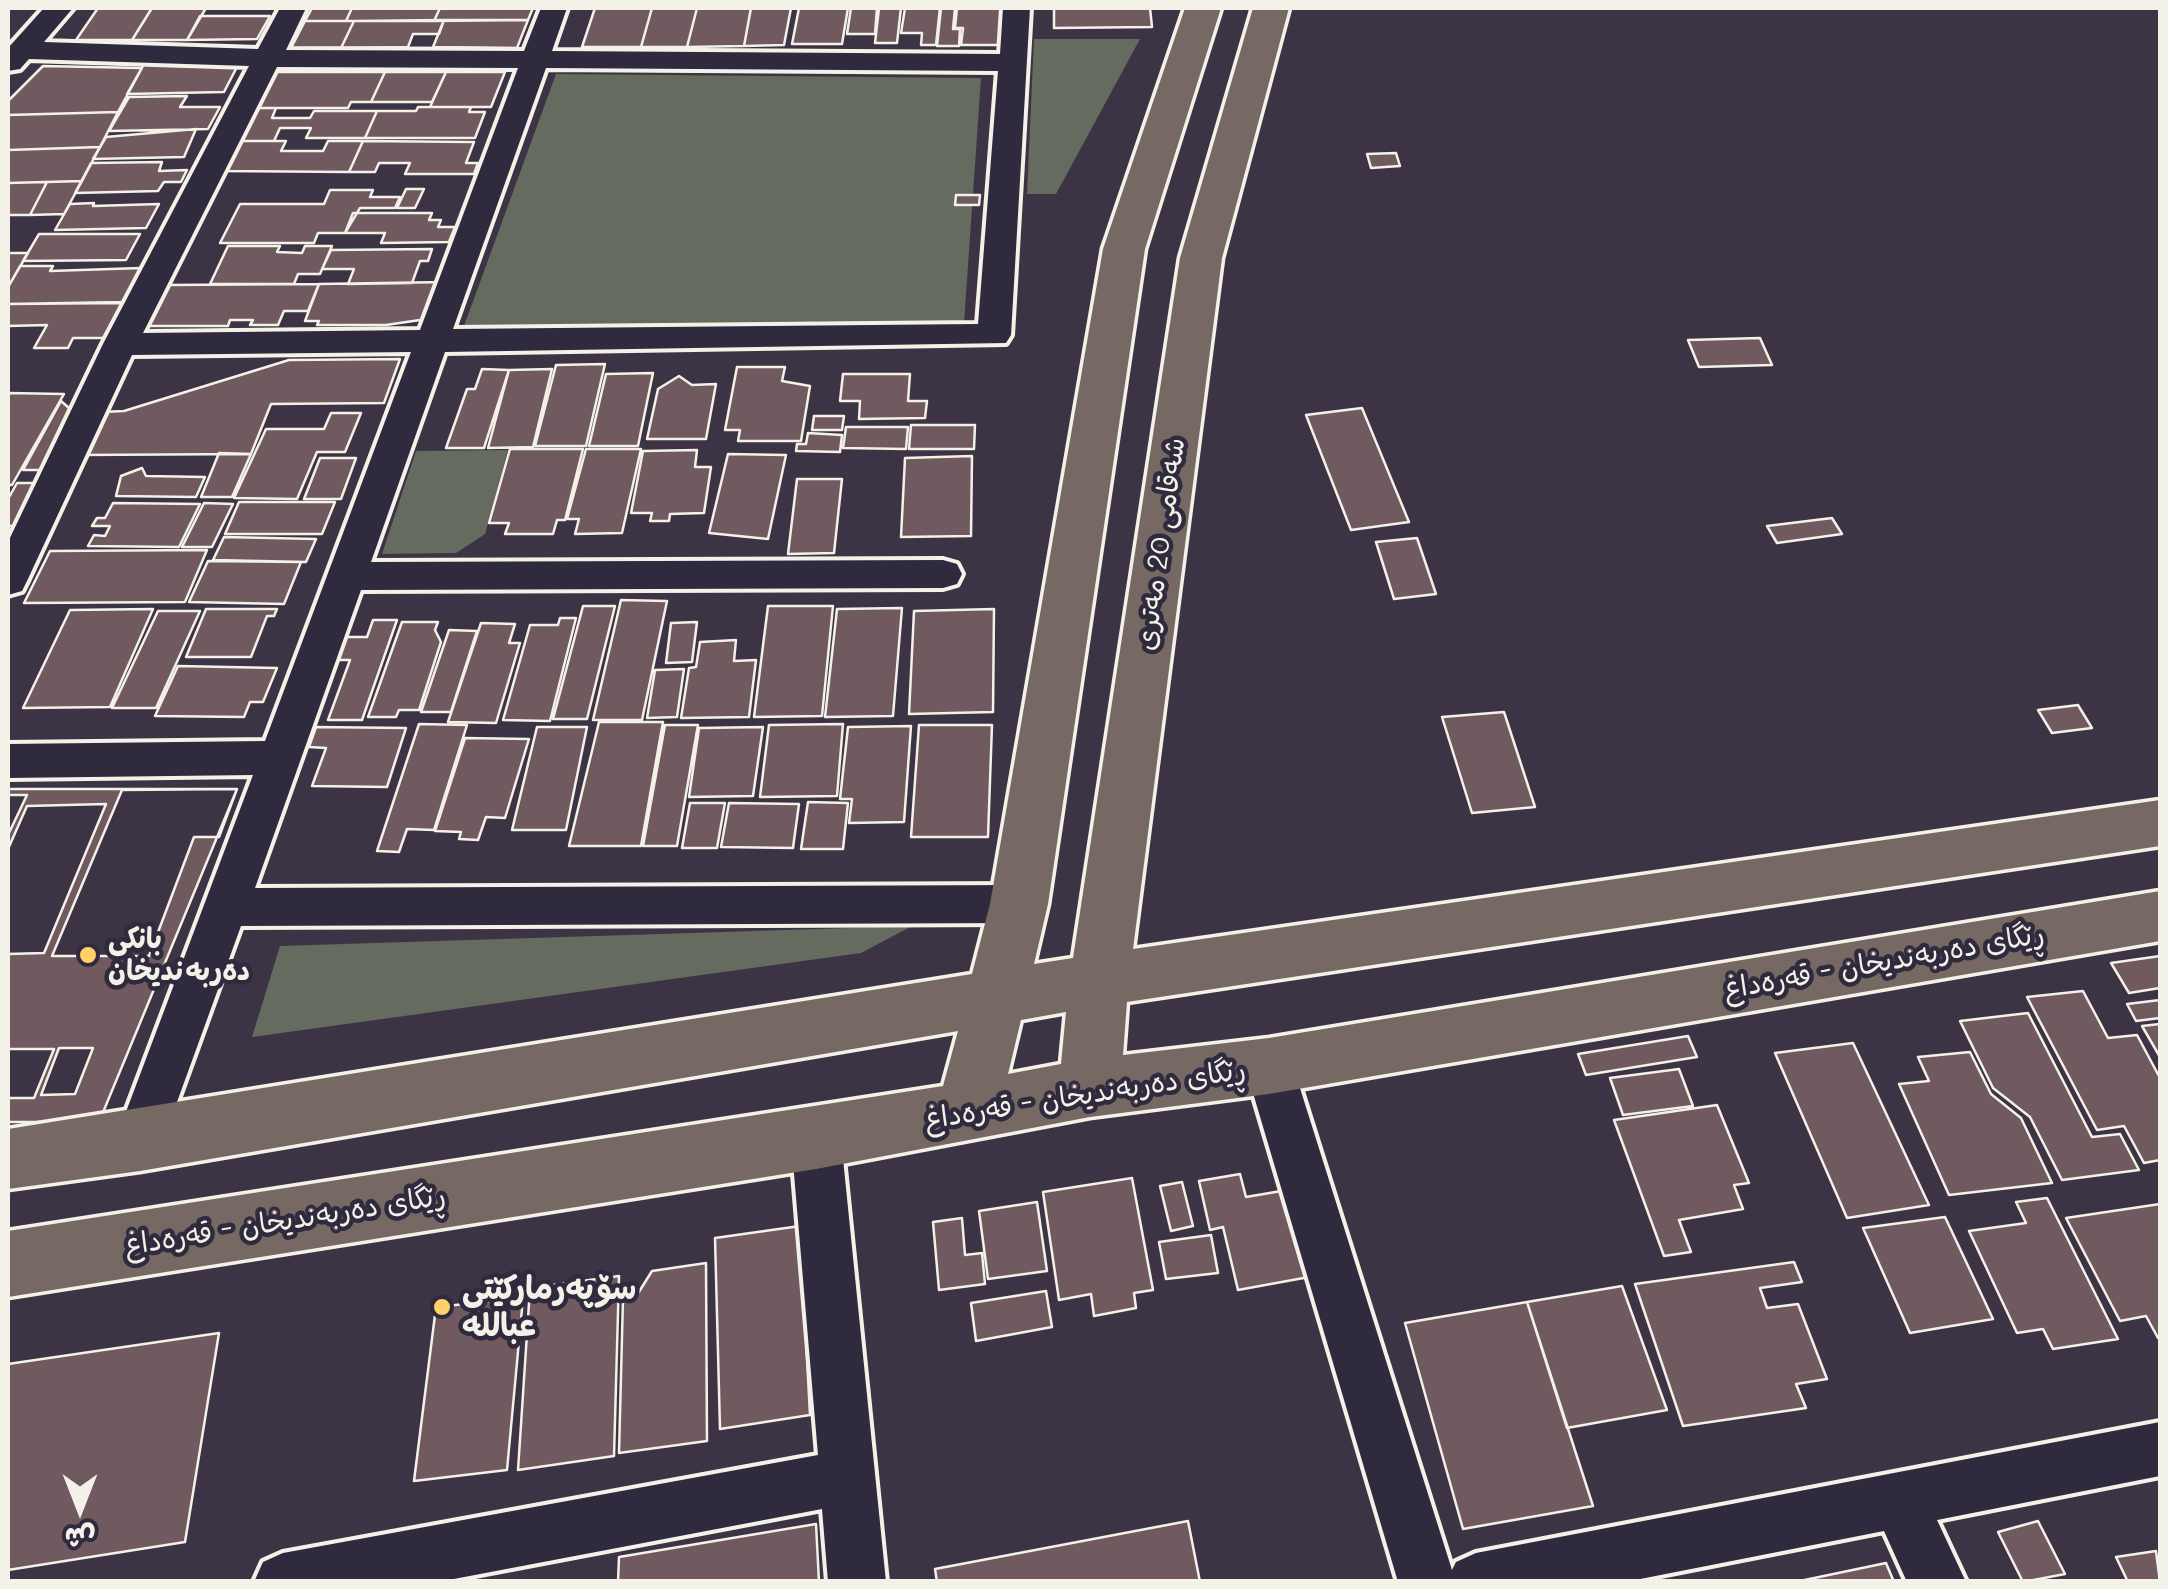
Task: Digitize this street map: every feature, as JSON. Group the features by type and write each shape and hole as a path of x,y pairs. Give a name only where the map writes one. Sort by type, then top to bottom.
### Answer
{"main road":[{"path":"968,1112 1019,904 1124,249 1203,8"},
{"name":"شەقامی 20 مەتری","path":"1090,1088 1098,980 1201,258 1271,8"},
{"path":"1036,799 1124,799"},
{"path":"8,1159 140,1141 1098,980 2160,823"},
{"name":"ڕێگای دەربەندیخان - قەرەداغ","path":"8,1264 816,1139 1090,1088 1269,1066 2160,916"}],"street":[{"path":"15,58 59,8"},
{"path":"8,580 120,344 263,58 293,8"},
{"path":"140,1141 554,8"},
{"path":"120,344 994,335 1017,8"},
{"path":"15,58 1013,63"},
{"path":"345,576 943,574"},
{"path":"8,761 278,758"},
{"path":"225,907 1019,904"},
{"path":"1269,1066 1427,1582"},
{"path":"816,1139 857,1582"},
{"path":"1476,1582 2160,1449"},
{"path":"283,1582 846,1476"},
{"path":"1899,1501 1936,1582"}],"green space":[{"path":"1034,39 1140,39 1056,194 1027,194"},
{"path":"556,74 981,78 964,323 464,326"},
{"path":"508,450 485,534 456,553 382,554 416,451"},
{"path":"912,926 861,953 252,1037 280,946"}],"building":[{"path":"98,8 152,8 132,40 76,40"},
{"path":"152,8 206,8 187,40 132,40"},
{"path":"312,8 352,8 346,21 305,21"},
{"path":"352,8 440,8 434,21 346,21"},
{"path":"440,8 533,8 528,20 434,21"},
{"path":"595,8 652,8 641,47 582,47"},
{"path":"652,8 697,8 687,47 641,47"},
{"path":"697,8 751,8 744,46 687,47"},
{"path":"751,8 791,8 784,45 744,46"},
{"path":"799,8 848,8 842,44 792,44"},
{"path":"851,8 877,8 875,34 847,34"},
{"path":"879,8 901,8 897,43 875,43"},
{"path":"905,8 940,8 936,45 921,45 922,33 901,33"},
{"path":"941,8 955,8 953,29 960,29 959,46 937,46"},
{"path":"957,8 1003,8 1000,45 961,45 963,28 955,28"},
{"path":"1054,8 1150,8 1152,27 1054,28"},
{"path":"200,16 270,16 257,39 187,40"},
{"path":"444,20 528,20 517,48 433,47"},
{"path":"444,20 439,34 413,34 408,47 341,48 354,21"},
{"path":"305,21 354,21 341,48 291,48"},
{"path":"239,63 224,92 127,94 144,64"},
{"path":"43,66 142,68 118,112 8,115 8,101"},
{"path":"273,72 385,72 371,102 351,102 348,108 254,108"},
{"path":"385,72 446,72 432,102 371,102"},
{"path":"446,72 505,72 491,107 430,107"},
{"path":"187,96 180,107 220,107 208,129 109,131 129,97"},
{"path":"418,107 471,107 469,112 485,112 475,138 365,138 377,111 416,111"},
{"path":"254,108 276,108 272,118 310,118 314,111 377,111 365,138 306,138 311,128 280,128 274,141 235,141"},
{"path":"118,112 100,147 8,150 8,115"},
{"path":"196,129 184,157 93,159 106,137"},
{"path":"239,141 286,141 281,151 323,151 328,141 363,141 349,172 222,171"},
{"path":"363,141 474,142 466,163 478,163 474,174 405,174 410,163 379,163 375,172 349,172"},
{"path":"100,147 82,181 8,183 8,150"},
{"path":"1396,153 1400,166 1371,168 1367,154"},
{"path":"162,162 159,171 187,170 181,182 164,182 158,191 75,193 91,163"},
{"path":"82,181 64,214 30,215 47,182"},
{"path":"47,182 30,215 8,215 8,183"},
{"path":"406,189 424,189 415,208 397,208"},
{"path":"330,190 373,190 370,197 400,197 395,208 360,208 345,233 318,233 314,243 220,243 240,204 324,204"},
{"path":"956,195 980,195 979,205 955,205"},
{"path":"94,203 93,206 159,204 146,228 55,230 70,204"},
{"path":"353,213 432,213 429,220 441,220 438,227 455,227 449,242 381,243 385,233 345,233"},
{"path":"39,234 140,234 126,260 23,261"},
{"path":"228,246 280,246 277,252 302,253 305,246 332,246 320,274 298,274 294,284 210,284"},
{"path":"432,249 428,261 420,261 412,283 348,284 354,269 322,269 331,250"},
{"path":"8,253 28,253 8,287"},
{"path":"20,266 53,266 50,271 141,268 123,302 8,304 8,287"},
{"path":"447,282 437,310 420,320 386,325 317,325 319,321 305,321 319,284"},
{"path":"319,284 308,311 284,311 278,325 230,320 228,326 144,326 166,285"},
{"path":"124,303 106,338 73,338 68,348 34,348 47,325 8,326 8,304"},
{"path":"1760,338 1772,365 1699,367 1688,340"},
{"path":"400,359 384,403 271,404 251,454 79,455 101,412 124,411 289,360"},
{"path":"605,364 586,446 535,446 556,365"},
{"path":"737,367 785,367 782,381 810,386 801,441 738,441 740,430 725,430"},
{"path":"482,369 509,370 484,448 446,448 467,389 475,389"},
{"path":"552,369 533,447 488,448 509,370"},
{"path":"653,373 638,446 589,446 606,374"},
{"path":"843,374 910,374 908,401 927,401 925,418 859,419 860,401 840,401"},
{"path":"679,376 692,385 716,384 706,439 647,439 658,389"},
{"path":"8,393 64,394 12,485 8,485"},
{"path":"61,401 76,414 50,478 36,478 41,470 23,470"},
{"path":"1362,408 1409,522 1351,530 1306,415"},
{"path":"331,413 361,413 345,452 317,452 297,499 234,498 266,429 324,429"},
{"path":"814,416 844,416 842,430 812,430"},
{"path":"911,425 975,425 974,449 909,449"},
{"path":"846,427 908,427 906,449 843,448"},
{"path":"808,433 842,435 840,452 796,451 797,444 806,444"},
{"path":"510,449 583,449 565,520 557,520 553,534 505,534 509,523 489,523"},
{"path":"586,449 641,449 622,533 575,534 579,519 567,519"},
{"path":"697,450 695,467 711,467 704,513 670,514 669,521 650,521 652,513 631,513 643,451"},
{"path":"219,453 251,454 232,497 201,497"},
{"path":"728,454 786,455 768,539 709,533"},
{"path":"972,456 971,536 901,537 905,458"},
{"path":"320,458 356,458 341,499 304,499"},
{"path":"142,468 146,476 205,477 196,497 116,496 121,476"},
{"path":"797,479 842,479 834,553 788,554"},
{"path":"17,483 48,483 24,526 8,526 8,499"},
{"path":"239,502 335,502 322,534 225,534"},
{"path":"113,503 200,504 179,547 88,546 94,535 105,536 110,526 92,526 97,518 105,518"},
{"path":"204,503 233,504 212,547 182,547"},
{"path":"1832,518 1842,534 1777,543 1767,526"},
{"path":"224,537 316,539 306,562 213,560"},
{"path":"1417,538 1436,594 1394,599 1376,542"},
{"path":"207,550 185,602 24,603 50,551"},
{"path":"208,561 301,562 284,604 189,602"},
{"path":"621,600 667,601 642,720 593,720"},
{"path":"583,606 615,606 587,719 553,719"},
{"path":"768,606 833,606 822,716 754,717"},
{"path":"902,608 893,716 825,717 837,609"},
{"path":"153,609 110,707 23,708 70,610"},
{"path":"206,609 277,609 274,616 267,616 251,657 186,657"},
{"path":"994,609 993,712 909,714 914,611"},
{"path":"158,611 200,611 156,708 112,708"},
{"path":"560,618 576,618 550,721 503,720 530,625 558,625"},
{"path":"373,620 397,620 362,720 328,720 350,660 338,660 346,637 367,637"},
{"path":"402,622 438,622 435,630 441,642 419,710 399,710 396,717 368,717"},
{"path":"697,622 692,662 666,663 671,623"},
{"path":"481,623 515,624 509,643 520,643 496,723 448,722"},
{"path":"449,630 477,631 451,712 421,712"},
{"path":"736,640 734,661 756,660 749,717 681,718 689,668 696,667 700,642"},
{"path":"178,666 277,668 263,702 250,702 244,717 155,716"},
{"path":"684,669 677,717 647,718 655,670"},
{"path":"2078,705 2092,728 2052,733 2038,710"},
{"path":"1504,712 1535,807 1472,813 1442,717"},
{"path":"599,722 663,722 641,846 569,846"},
{"path":"419,724 467,725 434,830 407,829 399,852 377,851"},
{"path":"843,724 837,796 760,797 769,725"},
{"path":"665,725 698,725 677,846 643,846"},
{"path":"919,725 992,725 988,837 911,837"},
{"path":"911,726 904,822 849,823 852,799 840,799 848,727"},
{"path":"316,727 406,728 387,787 312,786 326,748 309,747"},
{"path":"537,727 587,727 566,830 512,830"},
{"path":"763,727 753,796 689,797 699,728"},
{"path":"465,738 529,739 505,818 486,817 478,840 459,839 461,832 435,831"},
{"name":"بانکی دەربەندیخان","path":"8,789 237,789 99,1122 8,1122"},
{"path":"237,789 219,837 194,837 149,956 52,956 122,790"},
{"path":"8,795 27,795 8,835"},
{"path":"808,802 848,803 843,849 801,849"},
{"path":"690,803 725,803 717,848 682,848"},
{"path":"729,803 799,804 793,848 721,847"},
{"path":"106,804 44,953 8,954 8,849 27,806"},
{"path":"2160,956 2160,988 2129,993 2111,963"},
{"path":"2083,991 2108,1038 2137,1035 2160,1078 2160,1160 2144,1163 2124,1126 2097,1130 2027,997"},
{"path":"2160,1000 2160,1018 2136,1021 2127,1004"},
{"path":"2028,1013 2092,1137 2120,1134 2139,1170 2062,1180 2030,1117 1993,1088 1960,1021"},
{"path":"2160,1024 2160,1057 2142,1026"},
{"path":"1688,1036 1697,1057 1586,1075 1578,1054"},
{"path":"1853,1043 1929,1205 1847,1218 1775,1053"},
{"path":"59,1048 93,1048 75,1094 41,1095"},
{"path":"8,1049 54,1049 34,1098 8,1098"},
{"path":"1970,1052 1991,1094 2021,1118 2052,1183 1949,1195 1899,1084 1929,1081 1918,1057"},
{"path":"1679,1069 1693,1106 1623,1115 1610,1078"},
{"path":"1717,1105 1749,1183 1734,1185 1743,1209 1679,1220 1691,1252 1664,1256 1614,1120"},
{"path":"1240,1174 1246,1197 1287,1190 1309,1277 1238,1290 1223,1227 1210,1230 1199,1181"},
{"path":"1132,1178 1153,1290 1134,1293 1136,1308 1094,1316 1091,1294 1059,1300 1043,1192"},
{"path":"1182,1182 1193,1226 1171,1231 1160,1186"},
{"path":"2047,1198 2118,1339 2053,1349 2043,1329 2017,1333 1969,1231 2026,1223 2016,1202"},
{"path":"1037,1202 1047,1271 988,1279 979,1211"},
{"path":"2160,1204 2158,1338 2146,1316 2120,1321 2066,1218"},
{"path":"1945,1217 1993,1319 1910,1333 1863,1228"},
{"path":"962,1218 965,1255 982,1253 985,1284 939,1290 933,1222"},
{"path":"800,1226 810,1415 720,1429 715,1238"},
{"path":"1211,1235 1218,1273 1166,1279 1159,1242"},
{"path":"1794,1262 1802,1282 1760,1288 1767,1308 1798,1304 1827,1379 1796,1384 1806,1408 1683,1426 1635,1284"},
{"path":"706,1263 707,1441 619,1453 623,1298 637,1295 652,1271"},
{"path":"619,1276 614,1456 518,1470 530,1288"},
{"path":"1622,1286 1667,1410 1567,1428 1527,1302"},
{"path":"1046,1291 1052,1327 976,1341 971,1303"},
{"path":"523,1298 507,1470 414,1481 436,1307"},
{"path":"1527,1302 1593,1506 1463,1529 1405,1323"},
{"path":"219,1333 185,1542 8,1570 8,1364"},
{"path":"1188,1521 1200,1582 937,1582 935,1569"},
{"path":"2038,1521 2065,1574 2023,1582 1998,1532"},
{"path":"816,1524 819,1582 618,1582 619,1557"},
{"path":"2156,1551 2160,1582 2128,1582 2116,1557"},
{"path":"1886,1563 1894,1582 1795,1582"}],"place":[{"name":"بانکی دەربەندیخان","path":"88,955"},
{"name":"سۆپه‌رماركێتى عبالله","path":"442,1307"}]}
